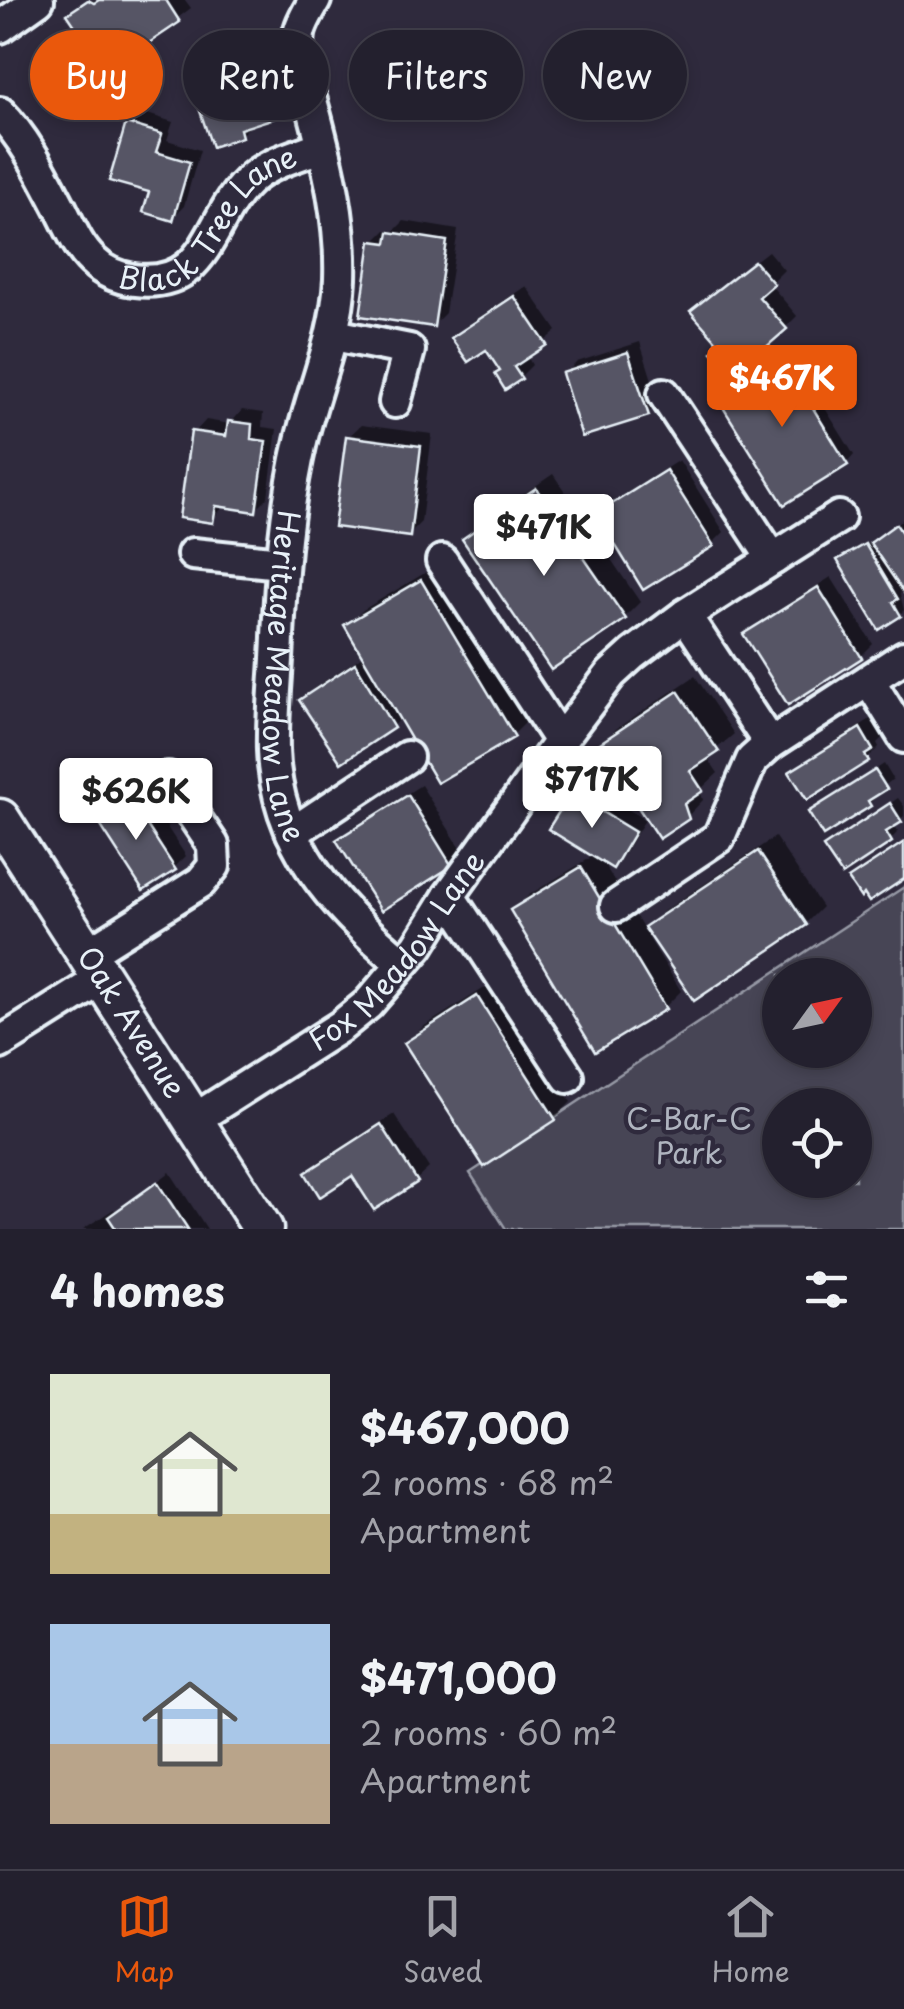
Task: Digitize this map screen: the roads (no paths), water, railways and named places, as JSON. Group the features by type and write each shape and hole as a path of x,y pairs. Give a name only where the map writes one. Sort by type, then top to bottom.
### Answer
{"main road":[{"name":"Oak Avenue","path":"0,819 263,1229"}],"street":[{"path":"0,27 38,0"},
{"name":"Heritage Meadow Lane","path":"315,0 299,31 298,60 333,186 340,279 334,335 301,440 281,563 273,752 292,833 332,900 402,964"},
{"name":"Black Tree Lane","path":"0,112 26,142 80,246 94,263 122,278 146,281 177,274 205,250 238,192 251,178 322,146"},
{"path":"334,335 409,350 395,402"},
{"path":"664,394 772,559"},
{"name":"Fox Meadow Lane","path":"192,1120 341,1026 368,1004 418,946 560,741 611,674 632,654 685,614 839,517"},
{"path":"193,554 281,563"},
{"path":"442,561 560,741"},
{"path":"685,614 770,744"},
{"path":"616,906 719,838 752,760 770,744 904,657"},
{"path":"868,680 904,737"},
{"path":"292,833 407,757"},
{"path":"0,1044 201,882 214,866 213,845 168,778"},
{"path":"449,896 568,1077"}],"park label":[{"name":"C-Bar-C Park","path":"689,1137"}]}
